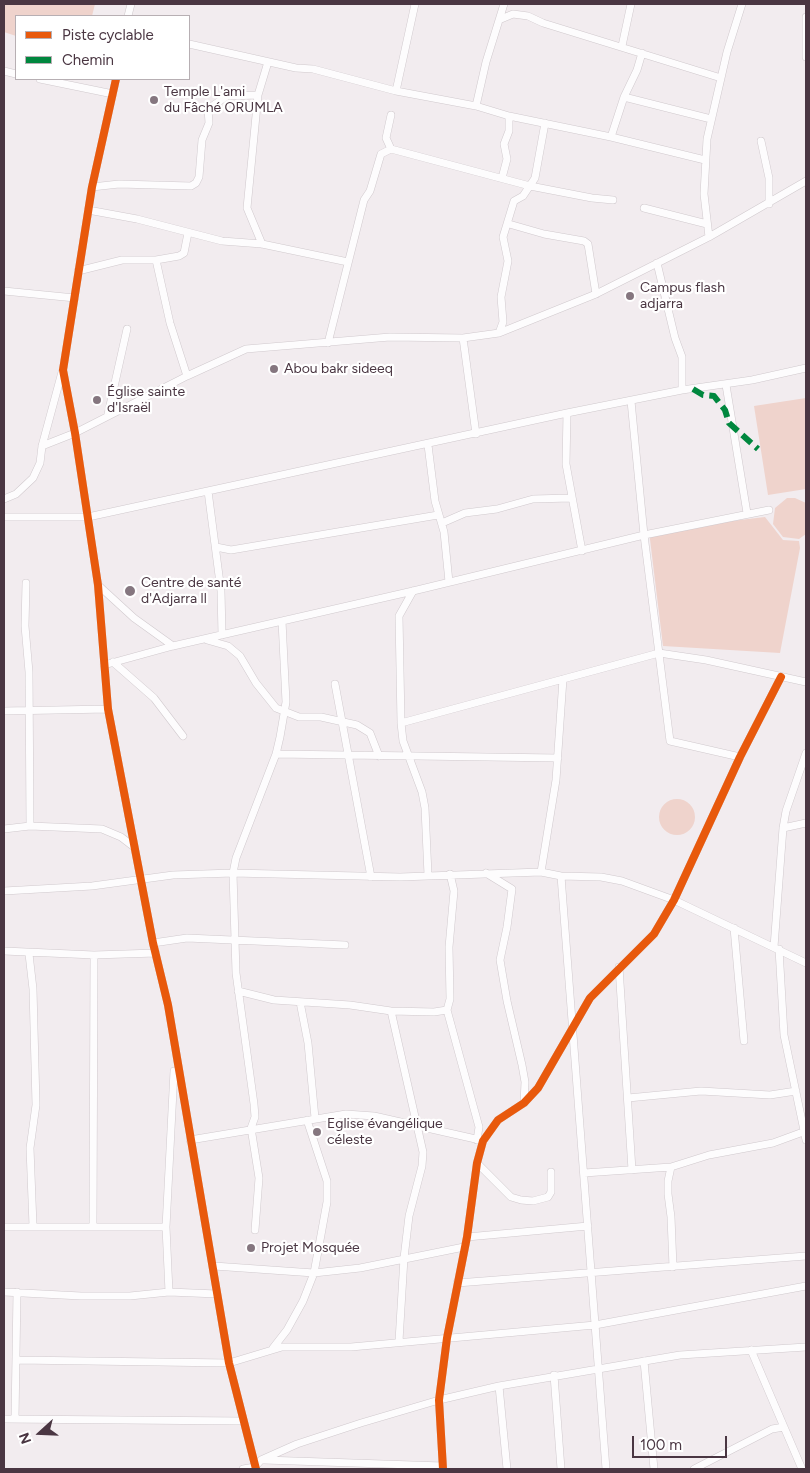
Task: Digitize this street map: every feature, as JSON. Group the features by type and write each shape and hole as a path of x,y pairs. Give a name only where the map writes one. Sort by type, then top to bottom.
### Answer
{"street":[{"path":"396,91 414,4"},
{"path":"476,106 486,62 501,19 504,4"},
{"path":"622,46 632,4"},
{"path":"709,237 704,160 711,119 742,4"},
{"path":"501,19 513,14 528,16 543,23 721,78"},
{"path":"806,17 806,57"},
{"path":"190,44 296,68 312,69 396,91 476,106 509,116 611,137 704,160"},
{"path":"611,137 624,97 638,70 642,53"},
{"path":"262,244 247,208 258,95 268,62"},
{"path":"45,80 113,94"},
{"path":"4,499 16,494 33,478 40,463 42,446 63,370 92,187 116,80"},
{"path":"92,187 119,184 191,186 196,183 202,140 209,123 208,110 227,96 258,95"},
{"path":"624,97 711,119"},
{"path":"391,115 386,138 391,149"},
{"path":"502,178 507,160 504,144 509,131 509,116"},
{"path":"499,333 503,322 501,297 508,261 503,237 514,201 523,196 535,178 546,123"},
{"path":"761,141 769,178 769,204"},
{"path":"328,343 364,200 370,190 381,154 391,149 530,186 592,198 613,200"},
{"path":"42,446 75,433 108,414 246,349 390,337 463,338 499,333 596,294 709,237 806,181"},
{"path":"644,208 707,224"},
{"path":"88,210 137,219 222,241 262,244 348,262"},
{"path":"508,224 544,234 584,241 588,244 596,294"},
{"path":"78,271 122,260 156,260 179,256 184,253 188,233"},
{"path":"156,260 170,323 187,376"},
{"path":"657,263 675,338 682,357 682,390"},
{"path":"4,291 74,298"},
{"path":"108,414 127,329"},
{"path":"463,338 476,434"},
{"path":"4,517 88,517 428,445 568,413 682,390 726,385 806,368"},
{"path":"63,370 75,433 98,585 108,709 153,943 168,1005 175,1058 214,1266 229,1363 256,1468"},
{"path":"726,385 747,514"},
{"path":"631,401 644,535 670,741 740,757"},
{"path":"568,413 565,444 571,498 582,550"},
{"path":"428,445 438,515 442,523 448,582"},
{"path":"208,491 216,547 222,635"},
{"path":"442,523 465,513 497,509 533,499 571,498"},
{"path":"104,665 173,646 413,591 644,535 769,510"},
{"path":"216,547 231,550 438,515"},
{"path":"26,583 25,626 30,711 30,826"},
{"path":"98,585 134,618 173,646"},
{"path":"413,591 399,616 401,723 407,754 422,792 425,808 428,874"},
{"path":"255,1230 259,1178 252,1128 255,1117 254,1104 238,992 233,872 236,858 276,754 284,713 282,621"},
{"path":"205,639 228,646 240,656 269,701 284,713 357,725 370,733 379,756"},
{"path":"401,723 659,653 706,660 806,682"},
{"path":"113,662 154,698 183,736"},
{"path":"480,1140 498,1120 524,1103 538,1088 590,998 654,934 674,900 740,757 781,677"},
{"path":"541,872 558,758 563,679"},
{"path":"335,684 371,877"},
{"path":"4,711 108,709"},
{"path":"584,1173 671,1167 709,1155 805,1136 801,1107 784,1035 776,948 783,828 786,810 806,753"},
{"path":"276,754 348,756 407,754 558,758"},
{"path":"783,828 806,823"},
{"path":"4,829 30,826 102,829 121,838 134,848"},
{"path":"4,891 92,886 140,878 233,872 371,877 541,872 561,876 600,877 622,881 674,900 806,963"},
{"path":"486,873 512,889 500,960 503,985 525,1082 524,1103"},
{"path":"261,1460 443,1468 439,1400 447,1338 467,1237 480,1140 479,1127 447,1010 450,999 449,947 454,891 450,874"},
{"path":"561,876 606,1469"},
{"path":"734,928 744,1041"},
{"path":"153,943 187,938 345,945"},
{"path":"4,951 29,954 94,955 156,953"},
{"path":"29,954 33,989 36,1105 30,1148 33,1226"},
{"path":"93,1225 94,955"},
{"path":"619,967 632,1170"},
{"path":"238,992 274,1000 342,1004 391,1011 434,1012 447,1010"},
{"path":"300,1002 308,1043 315,1118"},
{"path":"391,1011 419,1127 422,1166 409,1216 404,1258 399,1341"},
{"path":"169,1292 166,1227 175,1058"},
{"path":"628,1098 701,1091 770,1096 796,1091"},
{"path":"190,1140 315,1118 355,1114 480,1140"},
{"path":"273,1348 287,1330 303,1301 314,1273 327,1202 327,1182 307,1120"},
{"path":"477,1163 511,1196 521,1200 534,1201 548,1197 551,1192 551,1172"},
{"path":"671,1167 668,1194 673,1267"},
{"path":"4,1227 93,1225 166,1227"},
{"path":"467,1237 588,1226"},
{"path":"214,1266 314,1273 360,1268 404,1258 464,1248"},
{"path":"457,1283 806,1256"},
{"path":"17,1360 229,1363 273,1348 351,1347 595,1324 806,1286"},
{"path":"4,1292 130,1296 169,1292 217,1294"},
{"path":"15,1419 17,1292"},
{"path":"256,1468 261,1460 306,1441 439,1400 499,1386 554,1375 599,1370 644,1361 715,1351 806,1348"},
{"path":"751,1350 802,1469"},
{"path":"644,1361 654,1469"},
{"path":"554,1375 560,1469"},
{"path":"499,1386 507,1469"},
{"path":"4,1419 243,1421"},
{"path":"694,1469 772,1429 784,1427"},
{"path":"243,1469 256,1468"}],"shaded area":[{"path":"4,4 95,4 92,15 15,15 15,36 4,32"},
{"path":"806,398 806,489 768,495 754,406"},
{"path":"787,498 795,498 806,503 806,534 799,539 783,537 773,524 775,508"},
{"path":"765,517 783,540 799,541 800,548 780,653 663,646 649,531"},
{"path":"677,799 684,800 690,804 694,810 694,824 690,830 684,834 677,835 670,834 664,830 660,824 659,817 660,810 664,804 670,800"}],"marked path":[{"path":"693,389 703,395 714,396 725,410 729,423 758,449"}],"cycle path":[{"path":"116,80 92,187 63,370 75,433 98,585 108,709 153,943 168,1005 229,1363 256,1469"},
{"path":"443,1469 439,1400 447,1338 467,1237 477,1163 483,1141 498,1120 524,1103 538,1088 590,998 654,934 674,900 740,757 781,677"}],"place":[{"name":"Temple L'ami du Fâché ORUMLA","path":"154,100"},
{"name":"Campus flash adjarra","path":"630,296"},
{"name":"Abou bakr sideeq","path":"274,369"},
{"name":"Église sainte d'Israël","path":"97,400"},
{"name":"Centre de santé d'Adjarra ll","path":"130,591"},
{"name":"Eglise évangélique céleste","path":"317,1132"},
{"name":"Projet Mosquée","path":"251,1248"}]}
